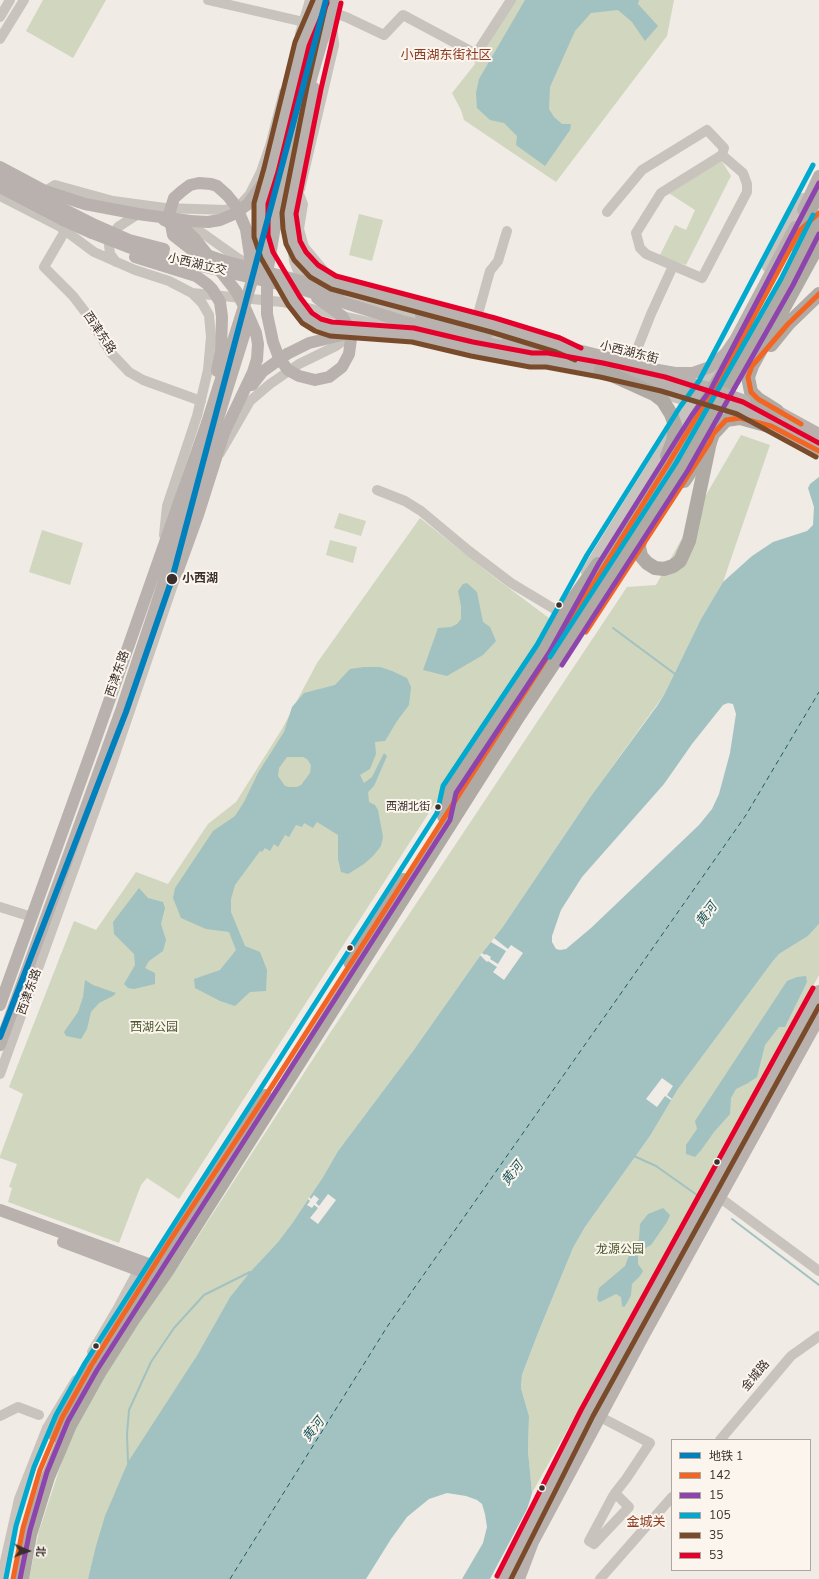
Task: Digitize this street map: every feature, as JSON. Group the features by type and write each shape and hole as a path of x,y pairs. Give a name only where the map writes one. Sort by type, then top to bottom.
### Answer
{"highway":[{"path":"22,1579 37,1510 48,1477 70,1425 170,1242 272,1086 512,709 550,653 685,437 730,363 797,228 819,193"},
{"path":"797,228 819,213"},
{"path":"13,1579 17,1553 40,1470 62,1418 91,1366 682,468 787,282 819,218"},
{"path":"777,411 758,399 751,392 748,377 752,366 819,244"},
{"path":"752,366 788,324 819,294"},
{"path":"444,816 449,790 543,649 561,616 594,571 610,543 665,459 673,441 675,425 671,414 663,401 659,397 598,366"},
{"path":"685,437 642,520 639,547 641,556 647,563 655,568 664,569 673,566 680,560 685,552 689,541 713,434 726,420 740,418 771,426"},
{"path":"520,714 533,708 577,646 710,442"}],"main road":[{"path":"211,425 251,284 321,0"},
{"path":"321,0 309,24 302,44 271,170 260,203 261,236 267,255 294,301 307,318 318,325 331,329 413,335 531,360 547,360 598,366 706,387 777,411 819,434"},
{"path":"211,425 247,326 333,6"},
{"path":"312,87 289,214 293,243 300,256 314,271 333,282 493,324 558,345 632,366 675,373 687,373 701,371 718,361 726,353 735,340 797,228 819,176"},
{"path":"0,167 46,190 85,204 138,214 161,212 176,219 190,221 220,220 234,214 248,204 260,189 271,170"},
{"path":"0,176 95,225 129,240 173,252 224,261"},
{"path":"224,261 192,250 173,235 168,214 174,198 190,185 199,183 217,186 236,206 246,229 250,256 251,284"},
{"path":"0,187 63,220 92,233 108,244 129,255 196,276 212,289 220,302 222,309 222,326 218,364 206,399 186,481"},
{"path":"278,208 266,281 267,314 273,342 279,358 288,370 299,376 315,380 329,377 342,367 349,354 351,339 349,328 342,316 310,289"},
{"path":"160,596 178,570 217,458 224,433 253,372 257,359 258,344 256,333 236,291 195,239 161,212"},
{"name":"小西湖立交","path":"92,233 141,252 266,281 310,289 402,320 598,366"},
{"name":"小西湖立交","path":"224,261 361,297 598,366"},
{"path":"240,400 262,372 287,354 309,343 359,331"},
{"path":"558,345 598,366 740,408 819,452"},
{"path":"598,366 632,366"},
{"name":"西津东路","path":"0,1005 186,481 211,425"},
{"name":"西津东路","path":"0,1045 122,708 160,596 211,425"},
{"path":"503,1579 587,1414 819,992"},
{"path":"518,1579 533,1542 644,1335 819,1018"},
{"path":"0,1210 154,1272"},
{"path":"0,1218 154,1272"},
{"path":"526,1579 541,1544 606,1420 644,1335"}],"street":[{"path":"0,17 10,0"},
{"path":"0,39 24,0"},
{"path":"208,0 304,22"},
{"path":"161,212 226,210 241,204 250,194 261,172 270,146 310,0"},
{"path":"333,6 346,17 384,35 403,15 476,54 511,0"},
{"name":"小西湖东街","path":"333,6 334,45 292,225 291,238 294,261 299,274 310,289 345,296 705,385"},
{"path":"607,212 642,170 707,130 724,148 722,154 661,193 636,233 640,248 646,254 702,278 747,192 747,184 743,173 722,154"},
{"path":"270,146 271,170"},
{"path":"377,490 405,501 421,511 496,572 511,583 556,610 561,616 593,559 705,385 819,168"},
{"path":"46,190 55,186 161,212 202,232 239,259 310,289"},
{"path":"299,194 303,204 299,229 304,247 345,296 353,314 352,327 345,340"},
{"path":"0,196 59,226 94,252 135,270 169,281 192,293 282,302 352,320 374,324 399,324 577,366 692,403"},
{"path":"116,262 110,254 109,245 111,236 116,230 138,214"},
{"name":"西津东路","path":"65,231 44,267 73,296 86,313 111,353 129,372 143,380 206,399"},
{"path":"474,328 490,271 498,261 507,231"},
{"path":"632,366 651,314 673,266"},
{"name":"西津东路","path":"163,546 167,506 197,416 206,399 211,336 208,315 202,303 192,293"},
{"path":"374,324 378,305"},
{"path":"217,458 250,401 270,384 299,364 336,346 360,329 374,324"},
{"name":"西津东路","path":"0,1074 112,763 178,570"},
{"path":"0,907 32,917"},
{"path":"719,1197 819,1271"},
{"path":"1,1579 19,1499 47,1428 118,1308 154,1272"},
{"name":"金城路","path":"721,1439 791,1356 819,1336"},
{"path":"0,1416 18,1407 39,1415"},
{"path":"606,1420 650,1443 616,1493 590,1541 594,1544 629,1507 616,1493"},
{"path":"600,1579 671,1498"}],"green space":[{"path":"43,0 106,0 73,58 26,31"},
{"path":"511,0 674,0 667,36 556,182 464,120 461,110 452,93 475,64 473,55"},
{"path":"721,160 731,176 686,265 659,257 675,225 686,230 695,210 667,192"},
{"path":"359,214 383,220 372,261 349,255"},
{"path":"741,435 770,445 723,582 701,619 664,695 591,796 502,928 482,953 413,1051 338,1151 323,1177 293,1222 278,1242 250,1272 230,1297 196,1357 92,1565 88,1579 29,1579 39,1531 71,1434 117,1355 180,1264 328,1036 627,587 656,585"},
{"path":"339,513 366,521 361,536 334,528"},
{"name":"西湖公园","path":"420,518 498,580 553,621 179,1199 147,1178 141,1185 119,1243 8,1202 12,1188 9,1187 17,1164 0,1158 0,1156 23,1094 9,1087 74,921 96,930 136,872 168,884 208,824 236,802 282,729 317,663"},
{"path":"42,530 83,543 70,585 29,572"},
{"path":"330,540 357,547 353,563 326,555"},
{"name":"龙源公园","path":"819,924 819,975 701,1191 532,1493 528,1451 529,1416 521,1388 522,1375 573,1248 585,1227 650,1136 678,1089 773,961 779,954 808,936"}],"water":[{"path":"525,0 639,0 638,4 658,26 645,41 632,22 618,10 591,13 575,31 550,87 549,109 554,117 562,124 571,124 570,130 545,166 516,145 517,136 504,123 490,120 477,108 476,93 479,79"},
{"name":"黄河","path":"819,477 819,924 808,936 779,954 773,961 678,1089 650,1136 585,1227 573,1248 522,1375 521,1388 529,1416 528,1451 532,1493 527,1509 490,1579 462,1579 483,1543 487,1527 482,1504 477,1500 466,1496 447,1493 429,1499 407,1517 391,1539 366,1579 88,1579 105,1516 128,1462 196,1357 230,1297 250,1272 278,1242 293,1222 323,1177 338,1151 413,1051 482,953 502,928 591,796 657,706 664,695 701,619 723,582 752,556 773,542 807,531 813,525 814,507 808,488 810,484","holes":["728,703 733,704 736,714 730,753 719,794 712,809 699,825 591,928 566,949 556,949 552,942 552,936 561,910 582,877 664,784 692,744 723,705"]},
{"path":"467,583 477,592 483,622 490,627 496,641 483,655 447,676 423,670 438,628 451,627 457,624 461,619 461,606 458,591 463,584"},
{"path":"380,667 407,678 411,687 409,705 385,741 375,742 376,754 370,769 360,775 364,783 372,777 384,753 387,756 374,786 368,792 369,802 375,805 378,810 383,837 381,846 364,864 348,874 341,872 338,859 338,835 317,822 313,828 304,823 302,827 296,825 289,837 285,835 278,847 274,844 270,851 265,848 262,852 260,851 235,885 231,899 231,912 245,946 260,952 267,970 266,991 250,992 235,1006 220,1001 195,988 194,979 220,970 236,950 229,932 206,929 181,918 173,898 175,888 213,831 235,816 244,802 258,773 284,732 292,707 304,693 335,685 350,669","holes":["287,757 303,757 307,759 311,765 310,773 301,785 297,787 285,786 278,776 279,768"]},
{"path":"139,888 148,898 163,902 165,908 161,924 166,940 163,951 149,961 145,968 155,973 155,984 134,989 128,988 124,984 135,965 134,954 114,934 113,922"},
{"path":"806,976 807,982 785,1027 779,1027 765,1045 757,1077 736,1089 731,1098 730,1114 695,1157 686,1154 686,1145 697,1129 695,1121 787,981 797,977"},
{"path":"85,980 93,985 116,993 99,1003 91,1012 87,1029 81,1039 66,1036 64,1032 78,1012 83,997"},
{"path":"663,1208 670,1215 667,1222 651,1245 642,1250 638,1255 638,1264 643,1271 632,1284 631,1295 627,1303 624,1307 622,1306 621,1297 616,1294 600,1302 598,1301 597,1298 599,1288 625,1266 631,1250 639,1239 640,1224 648,1214"}],"pier":[{"path":"494,938 508,949 511,945 523,953 504,980 493,972 497,967 488,961 487,962 480,955 482,953 485,955 486,954 491,957 490,959 498,964 506,951 491,942"},
{"path":"662,1078 673,1086 667,1095 672,1099 671,1100 665,1096 657,1107 646,1099"},
{"path":"328,1194 336,1200 318,1224 310,1218 318,1208 314,1205 312,1208 307,1205 310,1201 308,1199 309,1197 311,1199 314,1195 319,1199 316,1203 319,1206"}],"waterway":[{"path":"613,628 675,674"},
{"path":"634,1156 656,1166 697,1195"},
{"path":"732,1219 819,1285"},
{"path":"128,1462 127,1434 129,1410 151,1362 174,1328 204,1295 250,1272"}],"ferry route":[{"path":"230,1579 387,1327 746,815 819,692"}],"metro line":[{"name":"1","path":"0,1037 126,712 172,579 326,0"}],"transit line":[{"name":"35","path":"313,0 295,42 254,203 254,237 261,258 288,305 302,323 315,331 330,336 412,342 471,356 530,367 546,367 600,377 661,391 737,414 816,457"},
{"name":"35","path":"327,0 307,87 282,213 286,244 294,260 310,277 331,289 491,332 556,352 575,360"},
{"name":"53","path":"327,3 309,46 278,172 268,204 268,235 273,252 300,297 312,313 321,319 332,322 414,328 473,342 532,353 548,353 603,363 665,377 743,402 819,443"},
{"name":"53","path":"341,3 321,89 296,214 300,241 306,252 318,265 336,276 495,318 560,338 581,348"},
{"name":"105","path":"6,1578 16,1526 34,1467 56,1415 85,1363 437,813 443,786 537,645 587,555 680,407 699,381 813,165"},
{"name":"15","path":"20,1579 30,1530 47,1472 68,1421 97,1370 450,820 456,793 549,653 599,563 692,415 711,389 819,183"},
{"name":"142","path":"13,1579 23,1528 40,1470 62,1418 91,1366 169,1242 272,1086 550,653 670,461 729,363 800,230 819,213"},
{"name":"105","path":"550,657 676,463 781,279 813,215"},
{"name":"15","path":"562,665 688,470 793,285 819,234"},
{"name":"142","path":"801,424 758,399 751,392 748,377 752,366 788,324 819,294"},
{"name":"142","path":"586,632 710,442 713,434 726,420 740,418 771,426 819,451"},
{"name":"53","path":"497,1576 581,1410 813,988"},
{"name":"35","path":"511,1579 593,1416 819,1006"}],"place":[{"name":"小西湖","path":"172,579"},
{"name":"西湖北街","path":"438,807"}],"district":[{"name":"小西湖东街社区","path":"446,56"},
{"name":"金城关","path":"646,1523"}]}
